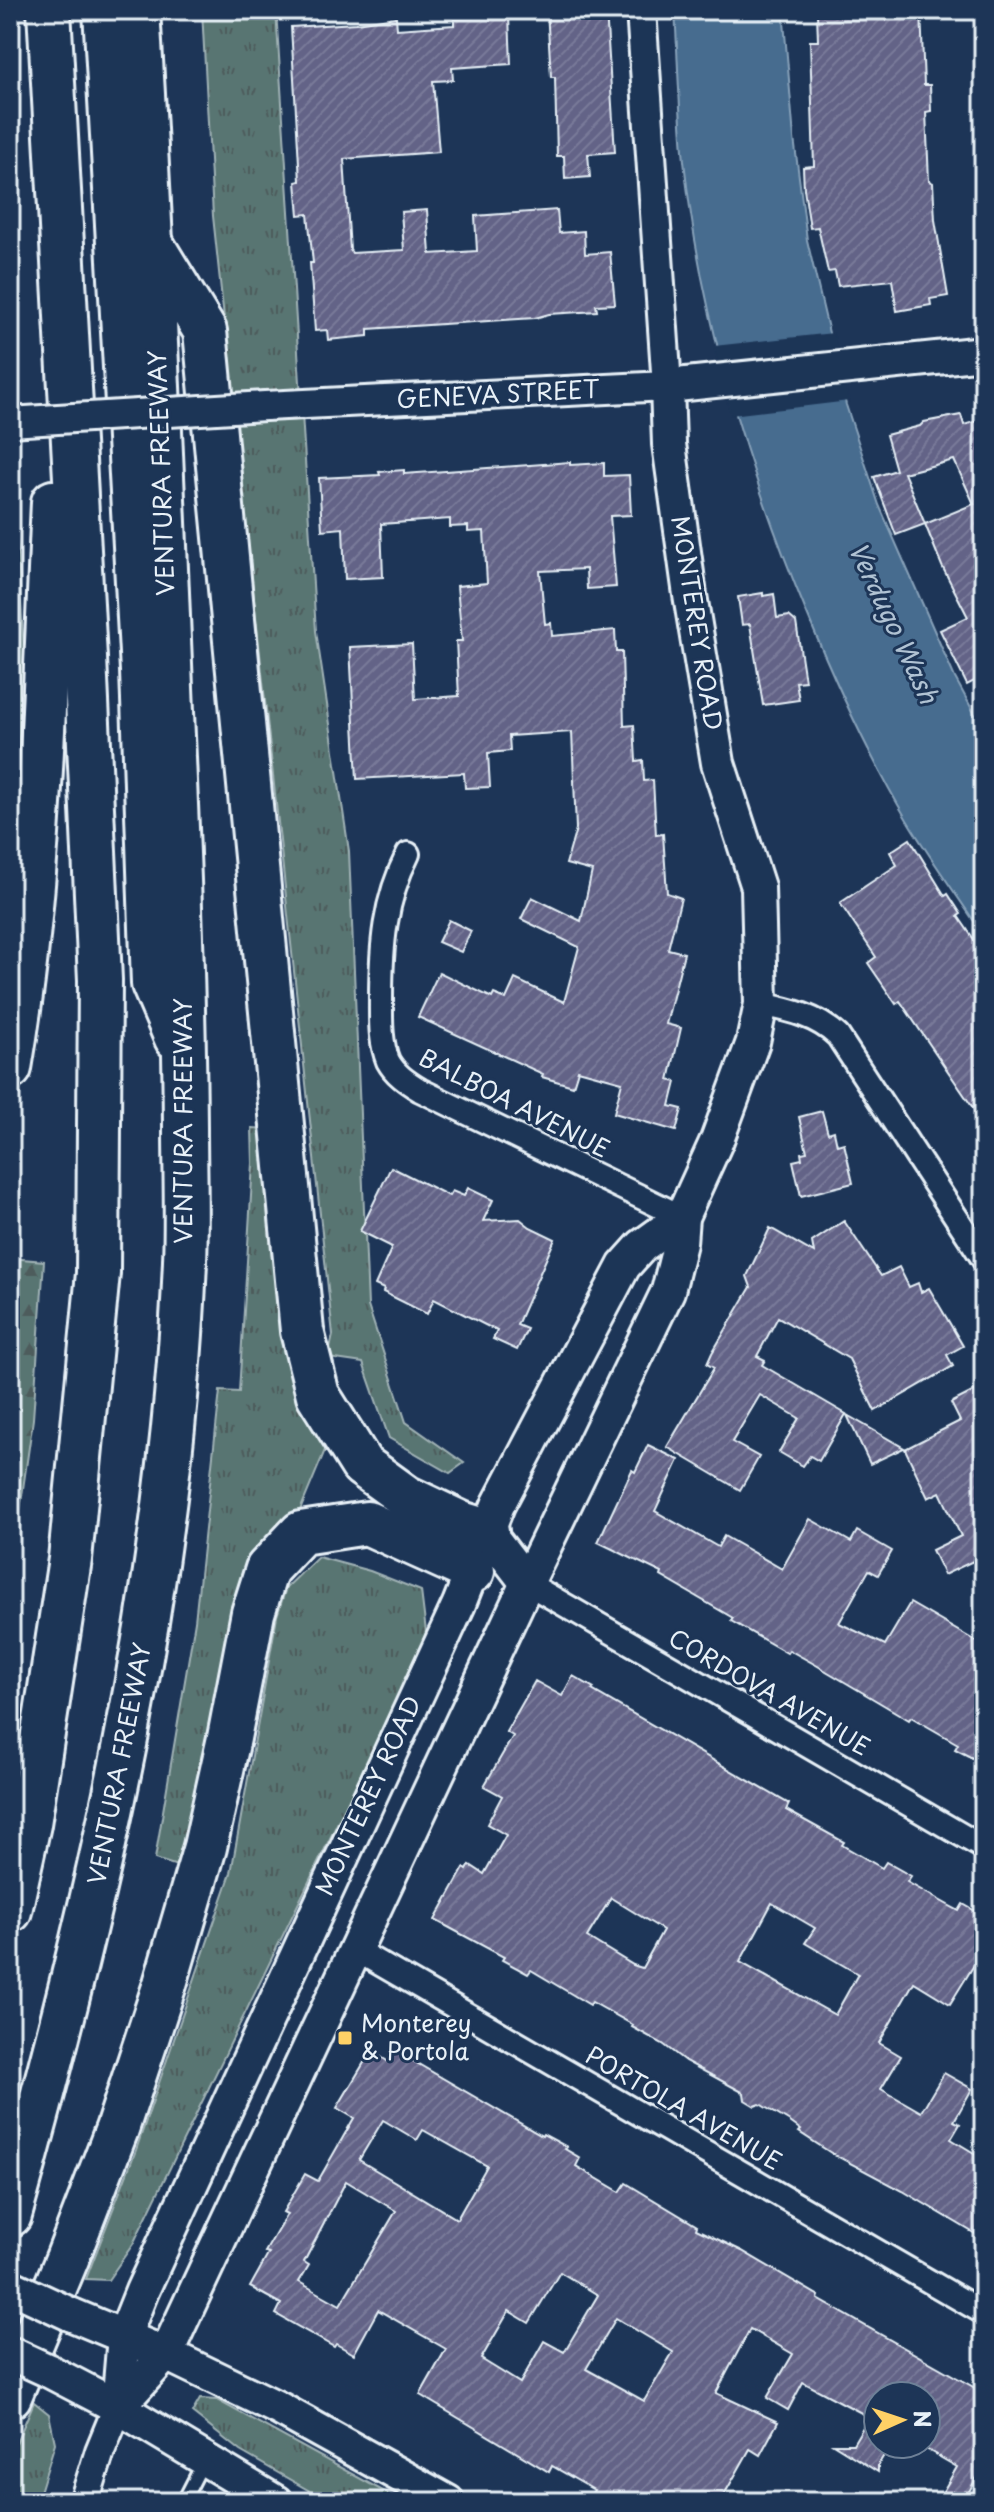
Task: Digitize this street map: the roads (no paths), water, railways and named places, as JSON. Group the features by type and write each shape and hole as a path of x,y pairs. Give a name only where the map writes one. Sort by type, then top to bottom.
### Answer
{"highway":[{"path":"10,1911 29,1824 70,1559 98,1273 100,980 49,10"},
{"path":"80,10 132,929 132,982 100,1044"},
{"path":"105,10 142,671 153,984 184,1058"},
{"name":"VENTURA FREEWAY","path":"10,2215 100,1867 144,1648 169,1467 185,1260 183,957 152,244 138,10"},
{"path":"152,244 205,331 302,1331 318,1395 362,1465 406,1497 461,1523 487,1531"},
{"path":"10,1068 20,1011 38,832 63,265"},
{"path":"10,2396 117,2129 170,1969 205,1847 253,1613 267,1569 301,1533 367,1523 473,1571"}],"main road":[{"name":"GENEVA STREET","path":"667,386 984,353"},
{"name":"MONTEREY ROAD","path":"118,2407 166,2354 527,1583 668,1291 680,1243 682,1217 717,1140 753,1042 761,1004 758,887 718,763 669,444 667,386"},
{"name":"MONTEREY ROAD","path":"118,2407 124,2336 473,1571 498,1505 624,1266 642,1246 682,1217"},
{"path":"487,1531 527,1583"},
{"path":"473,1571 527,1583"},
{"path":"10,2286 166,2354 278,2408 448,2502"},
{"path":"10,2353 118,2407 276,2502"}],"street":[{"name":"MONTEREY ROAD","path":"641,10 667,386"},
{"name":"GENEVA STREET","path":"10,422 667,386"},
{"name":"BALBOA AVENUE","path":"408,854 390,898 381,953 381,1026 383,1046 390,1064 403,1080 420,1090 682,1217"},
{"path":"761,1004 808,1016 838,1036 984,1260"},
{"name":"CORDOVA AVENUE","path":"527,1583 984,1848"},
{"name":"PORTOLA AVENUE","path":"356,1950 984,2313"},
{"name":"MONTEREY ROAD","path":"84,2502 118,2407"}],"lane":[{"path":"183,2502 205,2460"}],"water":[{"name":"Verdugo Wash","path":"675,10 783,10 807,240 846,405 879,505 955,678 984,731 984,936 907,820 853,719 785,559 746,448 715,335 692,220 682,142"}],"place":[{"name":"Monterey & Portola","path":"345,2038"}]}
